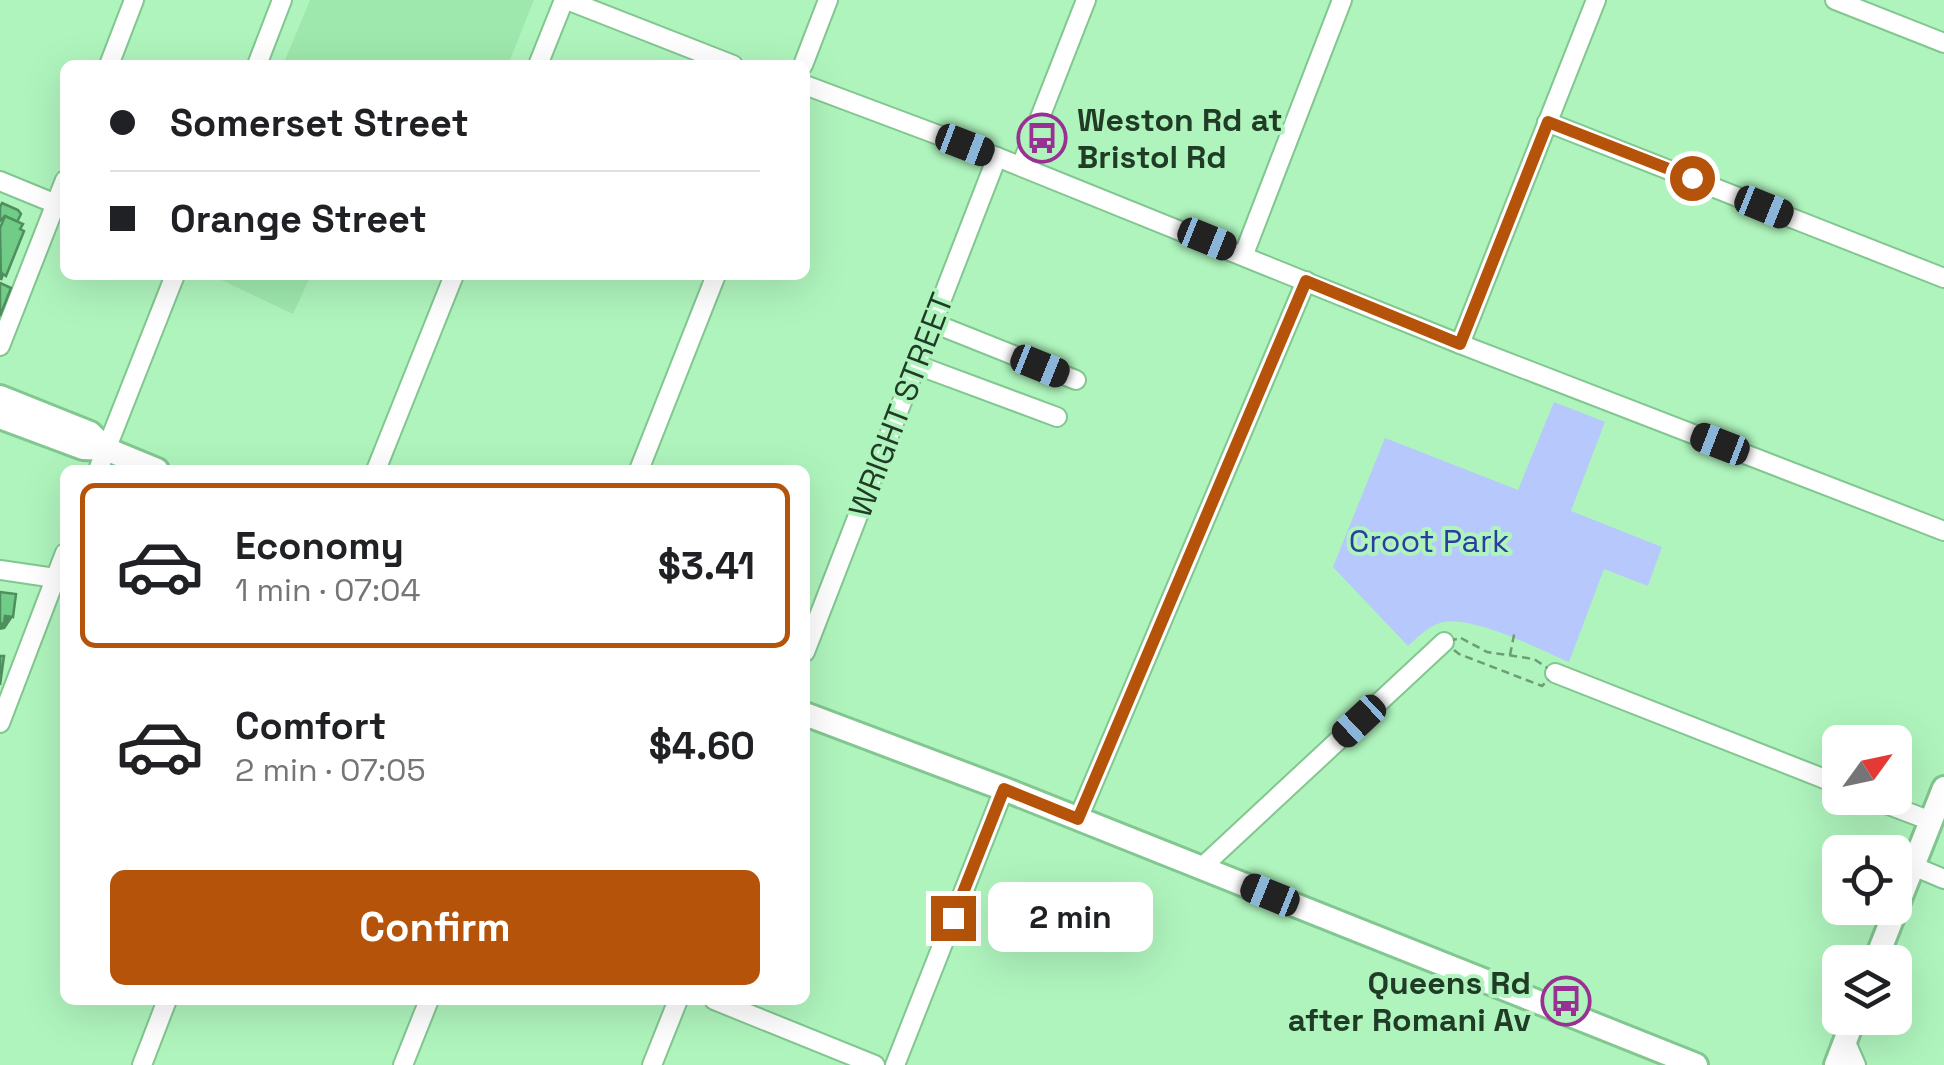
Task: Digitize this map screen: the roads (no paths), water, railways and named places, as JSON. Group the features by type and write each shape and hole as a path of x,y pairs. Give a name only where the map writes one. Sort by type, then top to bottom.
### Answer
{"main road":[{"path":"0,397 90,433 102,460"},
{"path":"0,417 83,448 102,460 130,465"},
{"path":"810,716 1004,789 1696,1065"},
{"path":"1883,945 1944,788"},
{"path":"1836,1065 1847,1035"}],"street":[{"path":"112,60 134,0"},
{"path":"259,60 282,0"},
{"path":"540,60 566,0 720,60"},
{"path":"805,60 828,0"},
{"path":"1020,166 1086,0"},
{"path":"1244,254 1342,0"},
{"path":"1460,344 1596,0"},
{"path":"1835,0 1944,43"},
{"path":"810,87 1944,531"},
{"path":"1548,122 1944,278"},
{"name":"WRIGHT STREET","path":"810,639 997,157"},
{"path":"0,180 56,204"},
{"path":"0,346 60,193"},
{"path":"102,460 172,280"},
{"path":"378,465 452,280"},
{"path":"641,465 714,280"},
{"path":"1078,819 1306,281"},
{"path":"933,323 1076,380"},
{"path":"917,364 1057,417"},
{"path":"0,723 60,565"},
{"path":"0,570 55,578"},
{"path":"1201,868 1444,642"},
{"path":"1555,673 1822,779"},
{"path":"895,1065 1004,789"},
{"path":"1912,814 1931,821"},
{"path":"1913,866 1944,878"},
{"path":"142,1065 165,1005"},
{"path":"403,1065 427,1005"},
{"path":"652,1065 676,1005"},
{"path":"726,1005 875,1065"},
{"path":"1845,1040 1856,1065"}],"place":[{"name":"Weston Rd at Bristol Rd","path":"1042,138"},
{"name":"Queens Rd after Romani Av","path":"1566,1001"}],"park label":[{"name":"Croot Park","path":"1429,541"}]}
